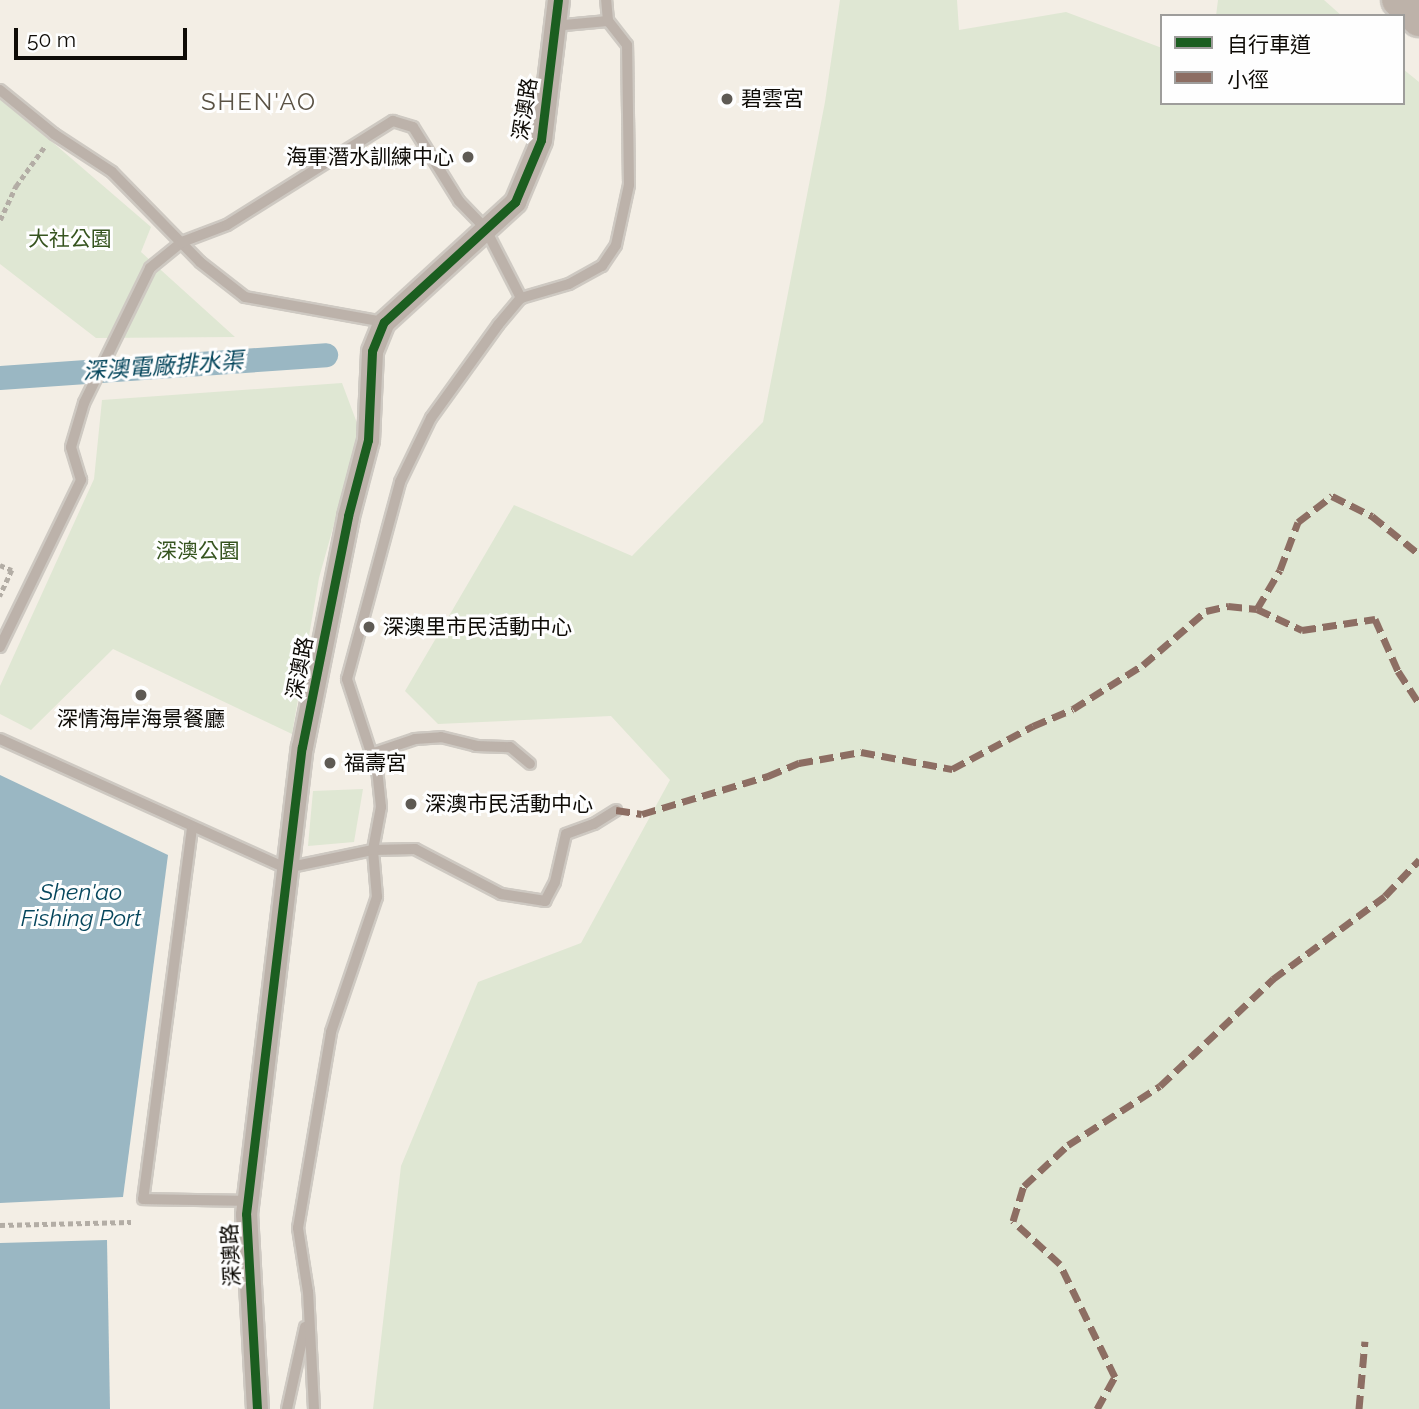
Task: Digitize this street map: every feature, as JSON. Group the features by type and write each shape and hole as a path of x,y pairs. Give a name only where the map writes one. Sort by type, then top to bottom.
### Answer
{"main road":[{"path":"1398,0 1419,20"}],"street":[{"name":"深澳路","path":"257,1409 246,1214 302,747 348,516 368,440 372,351 384,322 515,202 541,140 558,0"}],"lane":[{"path":"314,1409 308,1292 298,1228 331,1032 377,897 373,850 381,807 377,771 347,679 400,482 431,418 498,325 521,298 569,284 603,266 616,245 629,185 627,46 608,21 606,0"},
{"path":"553,26 608,21"},
{"path":"0,90 54,134 112,173 200,262 246,297 384,322"},
{"path":"0,647 81,480 71,447 84,403 123,317 150,268 182,242 227,225 393,121 412,127 459,201 485,228 521,298"},
{"path":"371,754 415,739 441,737 476,746 510,747 530,764"},
{"path":"0,739 192,828 286,868 373,850 415,849 501,894 545,901 555,882 566,834 594,824 616,810"},
{"path":"192,828 144,1199 248,1201"},
{"path":"287,1409 308,1314"}],"path":[{"path":"0,219 16,186 54,134"},
{"path":"0,565 12,570 0,596"},
{"path":"0,1226 131,1222"}],"green space":[{"path":"840,0 957,0 959,30 1066,12 1160,47 1160,105 1405,105 1405,71 1419,82 1419,1409 373,1409 401,1166 478,982 581,943 670,780 611,716 438,724 405,691 514,505 632,556 763,422 825,102"},
{"path":"1218,0 1324,0 1340,14 1216,14"},
{"name":"大社公園","path":"0,97 151,227 141,252 235,337 96,338 0,264"},
{"name":"深澳公園","path":"342,383 360,431 319,578 292,734 113,649 31,730 0,714 0,686 94,479 102,400"},
{"path":"363,789 354,842 308,846 313,791"}],"water":[{"name":"Shen'ao Fishing Port","path":"0,775 168,855 123,1197 0,1203"},
{"path":"107,1240 110,1409 0,1409 0,1243"}],"waterway":[{"name":"深澳電廠排水渠","path":"0,378 326,355"}],"marked path":[{"path":"1257,609 1280,570 1298,522 1332,496 1372,516 1419,554"},
{"path":"616,810 642,814 768,776 799,763 861,752 952,769 1033,726 1073,709 1143,665 1206,611 1228,606 1257,609 1302,630 1375,619 1398,671 1419,703"},
{"path":"1097,1409 1115,1377 1060,1264 1013,1221 1024,1186 1068,1145 1160,1086 1273,979 1385,896 1419,860"},
{"path":"1359,1409 1365,1341"}],"cycle path":[{"path":"257,1409 246,1214 302,747 348,516 368,440 372,351 384,322 515,202 541,140 558,0"}],"place":[{"name":"碧雲宮","path":"727,99"},
{"name":"海軍潛水訓練中心","path":"468,157"},
{"name":"深澳里市民活動中心","path":"369,627"},
{"name":"深情海岸海景餐廳","path":"141,695"},
{"name":"福壽宮","path":"330,763"},
{"name":"深澳市民活動中心","path":"411,804"}],"district":[{"name":"SHEN'AO","path":"259,102"}]}
